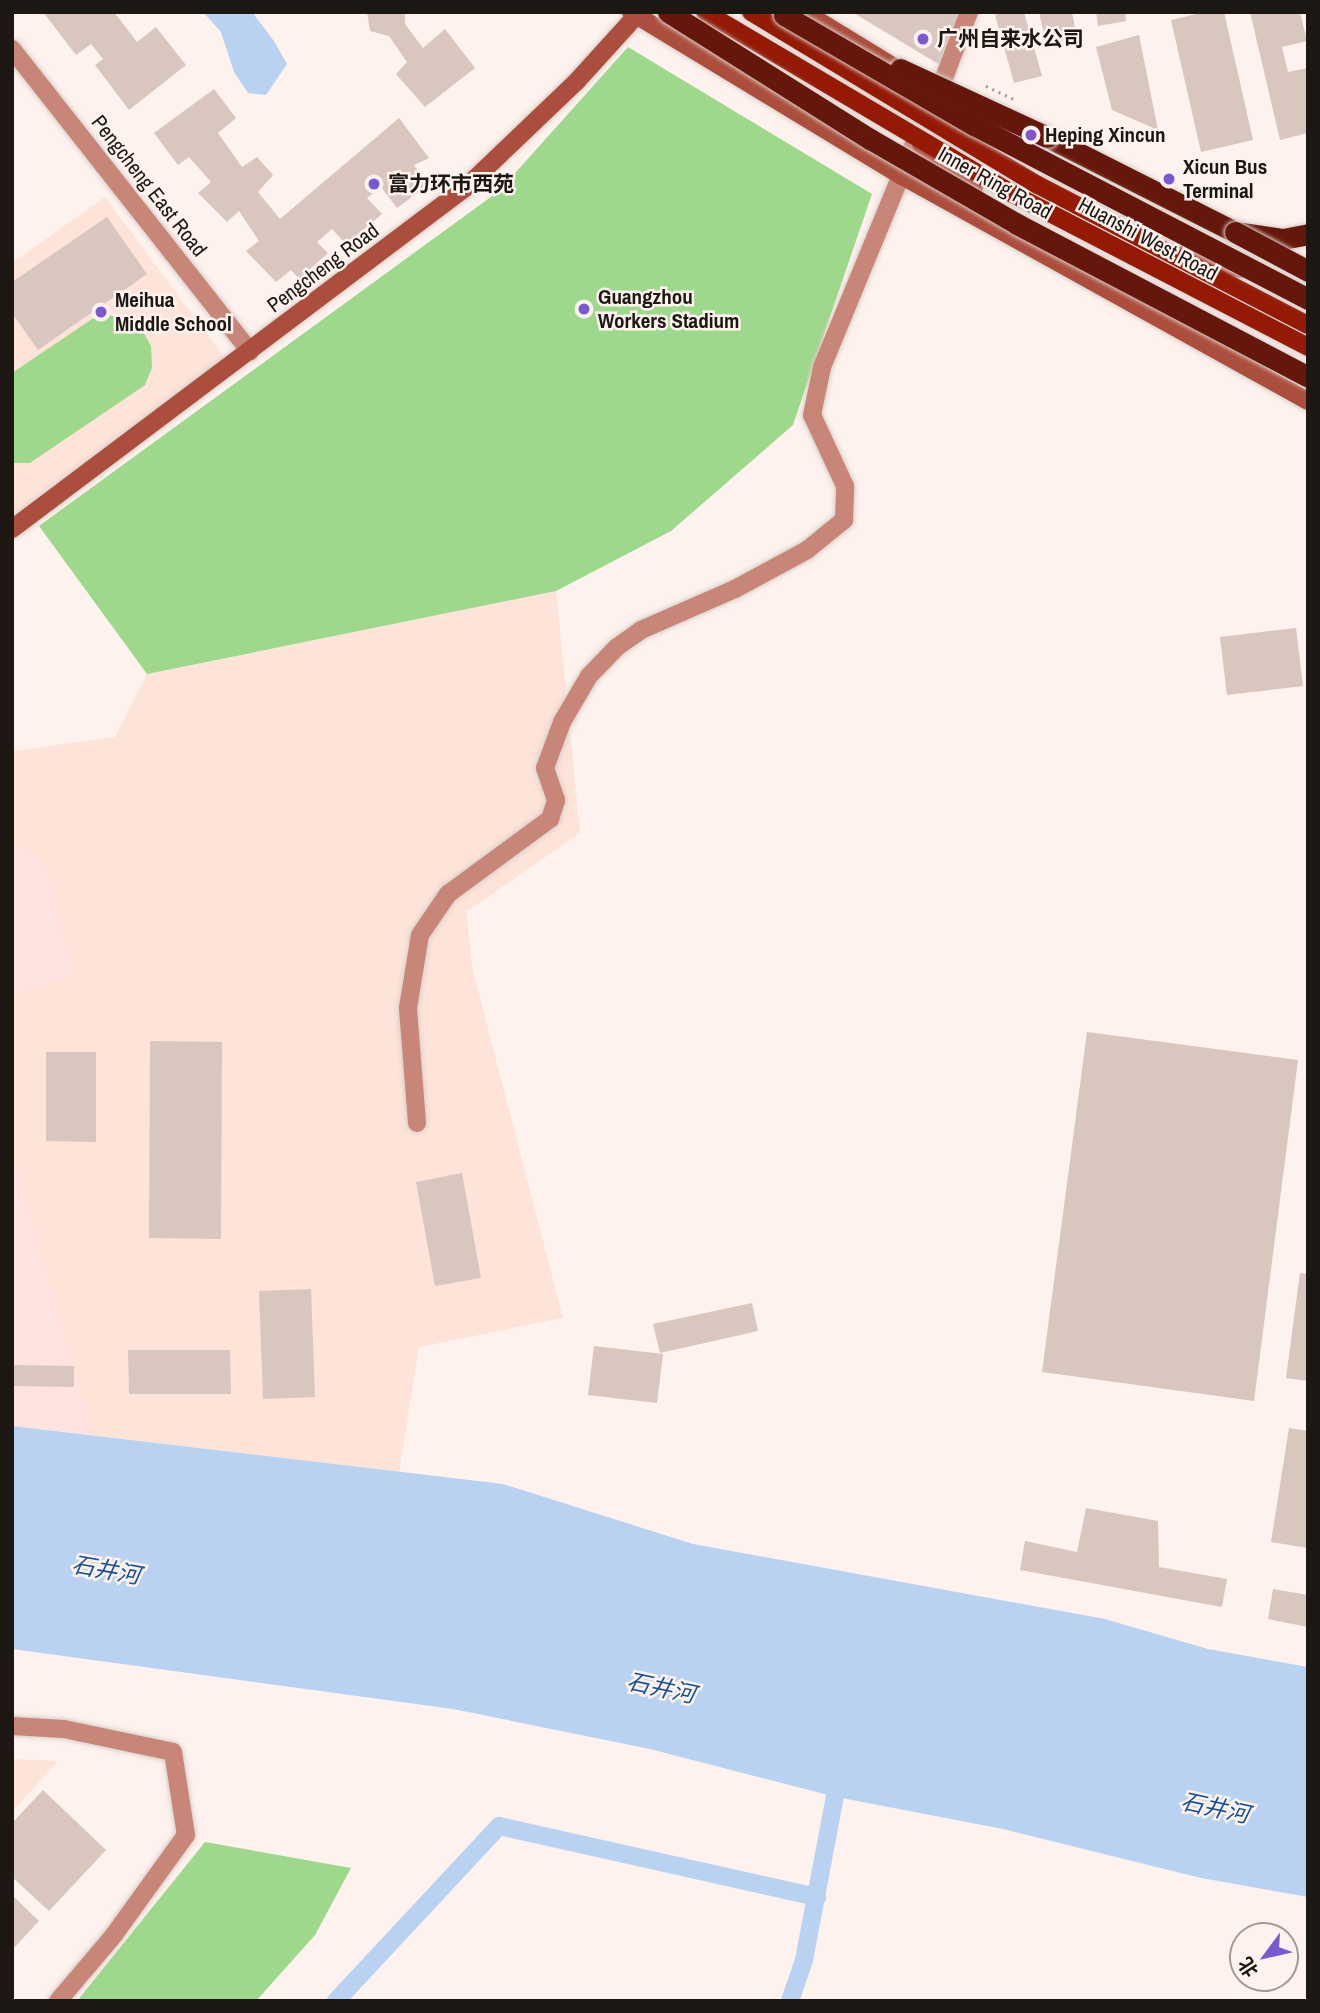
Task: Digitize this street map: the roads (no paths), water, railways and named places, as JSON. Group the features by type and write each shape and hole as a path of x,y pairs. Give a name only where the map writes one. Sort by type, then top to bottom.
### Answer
{"highway":[{"name":"Inner Ring Road","path":"668,12 870,139 1017,224 1308,377"},
{"name":"Inner Ring Road","path":"775,14 974,125 1308,299"},
{"path":"775,14 1047,137 1308,271"},
{"path":"1017,224 1308,385"},
{"path":"1235,232 1283,239 1308,234"}],"main road":[{"name":"Huanshi West Road","path":"705,12 916,139 1308,347"},
{"path":"638,13 720,67 902,176 1308,401"},
{"name":"Pengcheng Road","path":"12,529 465,188 541,118 638,13"},
{"name":"Huanshi West Road","path":"775,14 972,148 1300,321"},
{"path":"775,14 938,94 1308,293"},
{"path":"720,67 794,65"},
{"path":"938,94 972,148"},
{"path":"916,139 983,197 1139,283 1308,369"},
{"path":"1168,252 1269,274"},
{"path":"1128,300 1139,283"}],"street":[{"path":"938,94 969,12"},
{"name":"Pengcheng East Road","path":"12,49 250,351"},
{"path":"417,1122 408,1008 420,935 448,894 551,820 556,800 545,768 562,722 589,676 617,646 641,630 735,589 807,550 844,520 845,486 812,415 822,367 916,139"},
{"path":"12,1726 64,1729 173,1752 186,1835 114,1935 58,2001"}],"water":[{"path":"203,12 252,12 287,64 266,95 248,93 234,72 221,32"},
{"name":"石井河","path":"12,1426 503,1484 693,1544 1105,1619 1208,1649 1308,1667 1308,1897 1201,1878 1003,1829 836,1797 650,1749 453,1709 12,1649"}],"waterway":[{"path":"790,2001 804,1960 839,1775"},
{"path":"336,2001 499,1826 817,1897"}],"place":[{"name":"广州自来水公司","path":"923,39"},
{"name":"Heping Xincun","path":"1031,135"},
{"name":"Xicun Bus Terminal","path":"1169,179"},
{"name":"富力环市西苑","path":"374,184"},
{"name":"Guangzhou Workers Stadium","path":"584,309"},
{"name":"Meihua Middle School","path":"101,312"}]}
